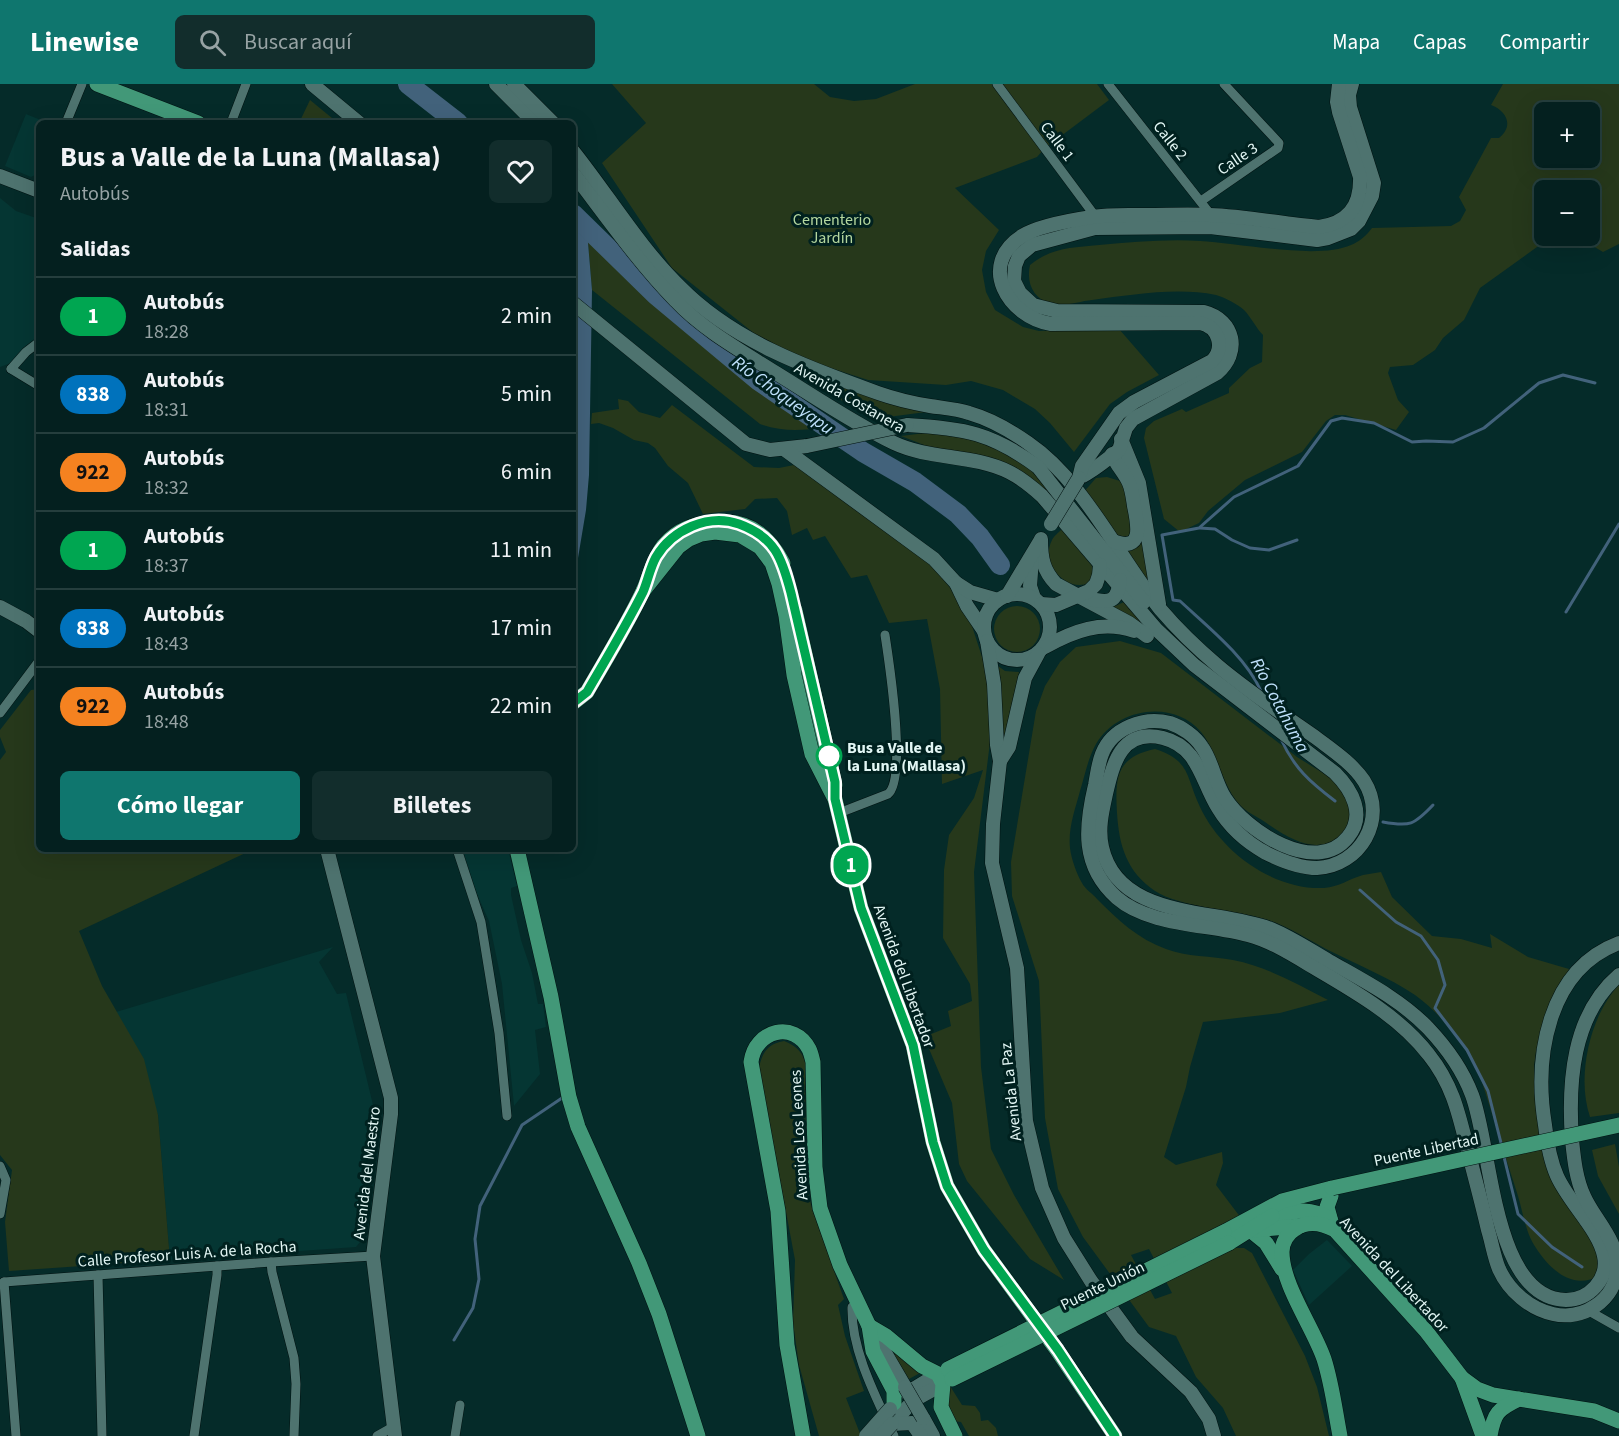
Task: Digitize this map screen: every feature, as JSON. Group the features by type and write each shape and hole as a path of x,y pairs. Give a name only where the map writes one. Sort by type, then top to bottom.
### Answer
{"main road":[{"path":"97,84 190,120"},
{"path":"312,84 355,120"},
{"path":"496,84 532,120"},
{"path":"514,84 550,120"},
{"path":"1339,84 1337,102 1339,112 1360,177 1360,207"},
{"path":"985,636 987,614 1002,598 1032,556 1079,478 1082,466 1109,424 1119,412 1142,406 1203,374 1216,357 1229,331 1221,320 1204,312 1087,318 1033,305 1020,293 1000,267 1008,249 1023,235 1034,231 1095,222 1210,221 1317,240 1338,236 1351,229 1360,207 1372,196 1374,183 1350,107 1349,95 1352,84"},
{"name":"Avenida Costanera","path":"576,155 659,265 682,291 709,313 775,352 819,371 892,398 969,412 1011,432 1048,459 1113,541 1160,609 1218,666 1340,755 1362,778 1369,790 1373,815 1370,830 1360,847 1341,862 1317,868 1298,866 1260,850 1240,837 1221,814 1206,786 1200,767 1189,752 1170,740 1149,736 1131,743 1115,758 1101,813 1100,835 1103,853 1111,871 1119,881 1147,900 1164,906 1243,920 1291,938 1385,994 1426,1026 1463,1076 1472,1096 1481,1126 1508,1250 1530,1285 1540,1293 1569,1300 1581,1297"},
{"path":"0,176 36,190"},
{"name":"Avenida Costanera","path":"576,177 646,268 678,303 712,331 845,417 896,444 940,456 994,466 1027,483 1042,496 1156,629 1194,665 1335,773 1348,786 1356,804 1356,821 1347,839 1322,852 1307,853 1273,840 1254,829 1237,814 1217,784 1204,749 1187,732 1165,722 1139,723 1118,732 1103,750 1088,813 1087,835 1090,854 1095,869 1114,896 1140,912 1254,936 1276,946 1369,1002 1411,1035 1437,1065 1450,1088 1460,1115 1500,1272 1518,1296 1539,1310 1558,1315 1577,1315 1589,1311"},
{"path":"576,306 741,441 761,449 807,446 907,425 928,417 987,420"},
{"path":"1079,478 1097,469 1119,450 1133,418 1142,406"},
{"path":"907,425 944,427 981,435 1017,452 1038,467 1161,624 1167,637"},
{"path":"1102,438 1113,432 1120,436 1138,478 1160,609"},
{"path":"1102,438 1103,450 1112,454 1131,485 1138,532 1135,540 1127,544 1123,545 1113,541"},
{"path":"784,449 898,531 934,559 956,583 970,592 1002,598 1025,595 1056,605 1078,597 1096,585 1100,576 1100,565"},
{"path":"1097,469 1107,468 1123,472"},
{"name":"Avenida del Libertador","path":"576,701 587,692 643,591 651,569 664,545 683,530 699,523 734,522 753,529 765,537 778,553 784,567 835,782 837,806 861,908 913,1045 933,1142 947,1186 984,1250 1058,1350 1115,1436"},
{"path":"1041,539 1043,565 1056,584 1129,623 1148,636"},
{"path":"1032,556 1030,586 1050,620 1049,638 1042,650"},
{"path":"1078,597 1102,602 1111,600 1118,594 1120,572"},
{"path":"956,583 992,649 1000,656 1010,660 1020,661 1064,636 1083,629 1101,626 1123,628 1177,648"},
{"path":"0,607 36,629"},
{"name":"Avenida La Paz","path":"985,636 994,684 1000,761 993,824 992,863 1017,968 1026,1121 1042,1188 1064,1238 1091,1281 1132,1337 1191,1392 1209,1419 1214,1436"},
{"name":"Avenida La Paz","path":"1000,761 1009,747 1025,678 1042,650"},
{"name":"Avenida del Maestro","path":"328,852 391,1098 392,1114 373,1256 394,1431"},
{"path":"518,852 551,997 569,1097 578,1126 651,1293 698,1436"},
{"path":"1619,943 1591,957 1578,970 1563,993 1552,1015 1540,1065 1540,1093 1551,1163 1561,1186 1593,1232 1605,1258 1602,1280 1581,1297 1589,1311 1606,1296 1617,1267 1612,1245 1582,1193 1577,1176 1570,1117 1572,1064 1583,1029 1597,999 1619,975"},
{"name":"Avenida Los Leones","path":"803,1436 787,1345 778,1211 751,1062 755,1046 771,1034 782,1032 803,1041 809,1049 813,1062 814,1167 820,1208 840,1265 857,1303 933,1436"},
{"name":"Puente Libertad","path":"1269,1217 1332,1193 1619,1125"},
{"name":"Puente Libertad","path":"1247,1225 1282,1201 1332,1193 1619,1134"},
{"path":"1332,1193 1327,1207 1332,1225"},
{"path":"1269,1217 1306,1210 1320,1213 1332,1225"},
{"name":"Puente Unión","path":"892,1418 902,1396 1227,1238 1247,1225 1269,1217"},
{"path":"1247,1225 1266,1243 1288,1279"},
{"name":"Avenida del Libertador","path":"1247,1225 1332,1225 1426,1331 1462,1378"},
{"path":"1302,1226 1289,1234 1282,1245 1282,1259 1288,1279 1323,1358 1330,1380 1340,1436"},
{"path":"870,1326 886,1336 922,1366 945,1376 941,1407 955,1436"},
{"path":"870,1326 873,1351 895,1396 892,1418 881,1436"},
{"name":"Puente Unión","path":"892,1418 945,1376"},
{"path":"1462,1378 1477,1389 1493,1395 1515,1401 1594,1411 1619,1421"},
{"path":"1462,1378 1480,1430"},
{"path":"1480,1430 1480,1417 1487,1408 1515,1401"},
{"path":"1490,1436 1496,1413 1515,1401"},
{"path":"866,1436 892,1418 912,1423 921,1436"}],"street":[{"path":"67,120 82,84"},
{"path":"232,120 246,84"},
{"name":"Calle 1","path":"997,84 1095,222"},
{"name":"Calle 2","path":"1108,84 1201,201 1210,221"},
{"name":"Calle 3","path":"1201,201 1278,148 1279,143 1224,84"},
{"path":"0,371 11,369 36,344"},
{"path":"11,369 36,384"},
{"path":"837,806 888,794 895,784 896,745 893,694 885,635"},
{"path":"0,713 36,665"},
{"path":"458,852 481,922 499,1033 507,1116"},
{"path":"0,1166 6,1180 0,1214"},
{"name":"Calle Profesor Luis A. de la Rocha","path":"1,1284 216,1266 373,1256"},
{"path":"271,1262 294,1358 296,1384 294,1436"},
{"path":"194,1436 217,1275 216,1266"},
{"path":"98,1275 102,1436"},
{"path":"1,1284 16,1436"},
{"path":"857,1303 852,1307 851,1321 869,1382 892,1418"},
{"path":"1589,1311 1619,1328"},
{"path":"455,1436 460,1405"},
{"path":"377,1436 394,1431"}],"shaded area":[{"path":"26,114 41,120 36,120 36,174 31,177 5,166"},
{"path":"0,198 16,211 36,218 36,342 16,361 0,367"},
{"path":"462,852 509,852 517,886 511,888 511,895 538,1004 543,1004 546,1027 535,1030 540,1074 514,1106 502,984 489,921"},
{"path":"333,947 319,962 337,994 346,993 374,1109 360,1242 356,1247 170,1260 158,1115 116,1012"},
{"path":"1327,1240 1352,1266 1309,1305 1293,1270"}],"green space":[{"name":"Cementerio Jardín","path":"612,84 814,84 830,97 854,101 876,99 915,84 1097,84 1109,100 1045,148 1037,157 955,188 999,230 986,251 982,270 986,292 995,310 1023,327 1039,331 1119,329 1159,375 1110,404 1074,452 1035,409 1003,390 971,381 946,385 868,380 803,359 755,334 672,268 602,163 646,123"},
{"path":"1503,84 1619,84 1619,244 1603,252 1593,246 1600,246 1600,180 1534,180 1534,246 1538,246 1480,288 1464,320 1443,338 1435,350 1413,365 1390,367 1388,373 1398,400 1409,412 1396,430 1345,415 1335,415 1326,421 1302,452 1245,480 1208,511 1199,523 1180,532 1164,519 1144,438 1146,428 1154,421 1182,409 1186,412 1229,393 1229,388 1250,368 1262,362 1263,335 1238,305 1219,296 1201,293 1154,293 1057,305 1045,302 1032,289 1029,278 1030,265 1055,252 1099,245 1188,240 1319,251 1351,245 1363,238 1372,228 1451,226 1460,221 1466,210 1459,197 1491,138 1499,138 1506,129 1507,119 1491,105"},
{"path":"310,100 334,120 300,120"},
{"path":"586,219 644,283 703,337 782,399 825,427 792,430 760,424 592,290"},
{"path":"775,355 926,412 873,419 834,396"},
{"path":"618,399 628,401 639,412 660,418 672,405 754,467 779,468 794,465 929,562 951,589 971,623 983,660 990,694 991,734 974,872 981,1067 991,1149 1014,1195 1064,1280 1030,1259 967,1181 959,1164 952,1103 924,1037 951,1026 948,1011 972,1001 970,984 943,938 944,870 949,835 974,798 983,770 942,784 940,689 927,619 889,623 867,575 851,578 825,536 813,540 807,528 792,535 787,511 777,498 755,499 745,509 703,514 688,483 668,466 655,448 648,443 634,440 613,428 599,423 591,424 592,413 619,409"},
{"path":"925,433 984,443 1009,454 1052,492 1096,554 1045,492 901,436"},
{"path":"1107,477 1120,481 1126,490 1131,531 1128,536 1117,535 1083,493 1096,478"},
{"path":"1062,529 1092,566 1094,572 1089,583 1071,584 1057,574 1052,566 1049,549 1053,539"},
{"path":"1144,535 1155,590 1126,550"},
{"path":"1124,602 1150,629 1111,608"},
{"path":"1017,606 1033,613 1040,629 1033,645 1017,652 1001,645 994,629 1001,613"},
{"path":"1120,641 1161,653 1297,757 1331,778 1344,792 1354,822 1333,841 1322,844 1300,842 1288,837 1239,804 1201,732 1176,715 1146,712 1117,722 1096,744 1074,812 1070,841 1073,861 1083,885 1121,921 1146,940 1174,952 1246,963 1282,977 1328,1000 1280,1013 1203,1022 1164,1157 1176,1165 1222,1152 1223,1163 1216,1185 1241,1218 1232,1248 1244,1248 1252,1253 1305,1356 1317,1387 1329,1436 1236,1436 1223,1408 1196,1377 1176,1336 1149,1327 1083,1237 1058,1189 1045,1118 1039,981 1012,896 1011,862 1036,711 1045,686 1060,662 1076,647","holes":["1149,1249 1172,1293 1155,1299 1131,1255"]},
{"path":"998,666 1005,671 1019,672 1003,746 1002,705"},
{"path":"36,689 36,852 248,852 79,931 102,986 144,1059 158,1115 170,1260 9,1271 5,1222 12,1170 0,1155 0,760 6,752 0,737 0,730 31,690"},
{"path":"1155,749 1167,753 1186,771 1200,807 1221,839 1235,853 1268,875 1286,883 1324,888 1363,875 1381,872 1392,897 1432,936 1461,939 1492,948 1490,934 1528,957 1569,969 1554,998 1536,1051 1534,1066 1539,1118 1562,1198 1606,1257 1600,1275 1581,1281 1572,1280 1556,1271 1536,1248 1527,1230 1480,1076 1453,1032 1425,1003 1372,971 1281,925 1253,916 1178,901 1145,884 1126,857 1118,825 1116,801 1118,779 1125,764 1132,757"},
{"path":"1619,985 1619,1113 1590,1117 1585,1084 1588,1047 1600,1013"},
{"path":"784,1041 798,1049 805,1062 806,1185 813,1212 844,1299 838,1305 845,1336 864,1391 846,1398 861,1436 819,1436 799,1365 793,1323 795,1260 759,1068 766,1050 773,1044"},
{"path":"1615,1144 1619,1167 1619,1214 1598,1176 1592,1150"},
{"path":"886,1342 920,1373 909,1379"},
{"path":"950,1386 962,1405 975,1406 980,1413 981,1421 988,1420 996,1428 998,1436 969,1436 961,1422 953,1421 945,1402"}],"water":[{"path":"576,217 586,219 592,290 589,475 576,570"}],"waterway":[{"name":"Río Choqueyapu","path":"408,84 454,120"},
{"name":"Río Choqueyapu","path":"576,217 656,295 759,381 863,452 915,482 958,514 980,537 1000,565"},
{"path":"1261,691 1236,654 1180,601 1173,600 1162,535 1199,528 1234,497 1298,466 1331,421 1342,418 1374,423 1412,442 1453,442 1484,428 1539,383 1563,375 1595,383"},
{"name":"Río Cotahuma","path":"1566,612 1619,524"},
{"path":"1200,528 1215,529 1250,548 1269,550 1297,540"},
{"name":"Río Cotahuma","path":"1281,739 1291,758 1304,774 1335,801"},
{"name":"Río Cotahuma","path":"1383,822 1411,823 1433,805"},
{"path":"1360,890 1396,922 1421,936 1438,960 1445,985 1435,1008 1467,1050 1488,1091 1502,1147"},
{"path":"454,1340 473,1308 479,1279 475,1239 480,1206 522,1125 562,1098"},
{"path":"1504,1157 1518,1214 1552,1247 1582,1267"}],"bus line":[{"name":"1","path":"576,701 587,692 643,591 657,557 673,536 699,523 734,522 753,529 772,544 784,567 791,593 835,782 835,799 861,908 913,1045 933,1142 947,1186 984,1250 1058,1350 1115,1436"}],"place":[{"name":"Bus a Valle de la Luna (Mallasa)","path":"829,756"}]}
